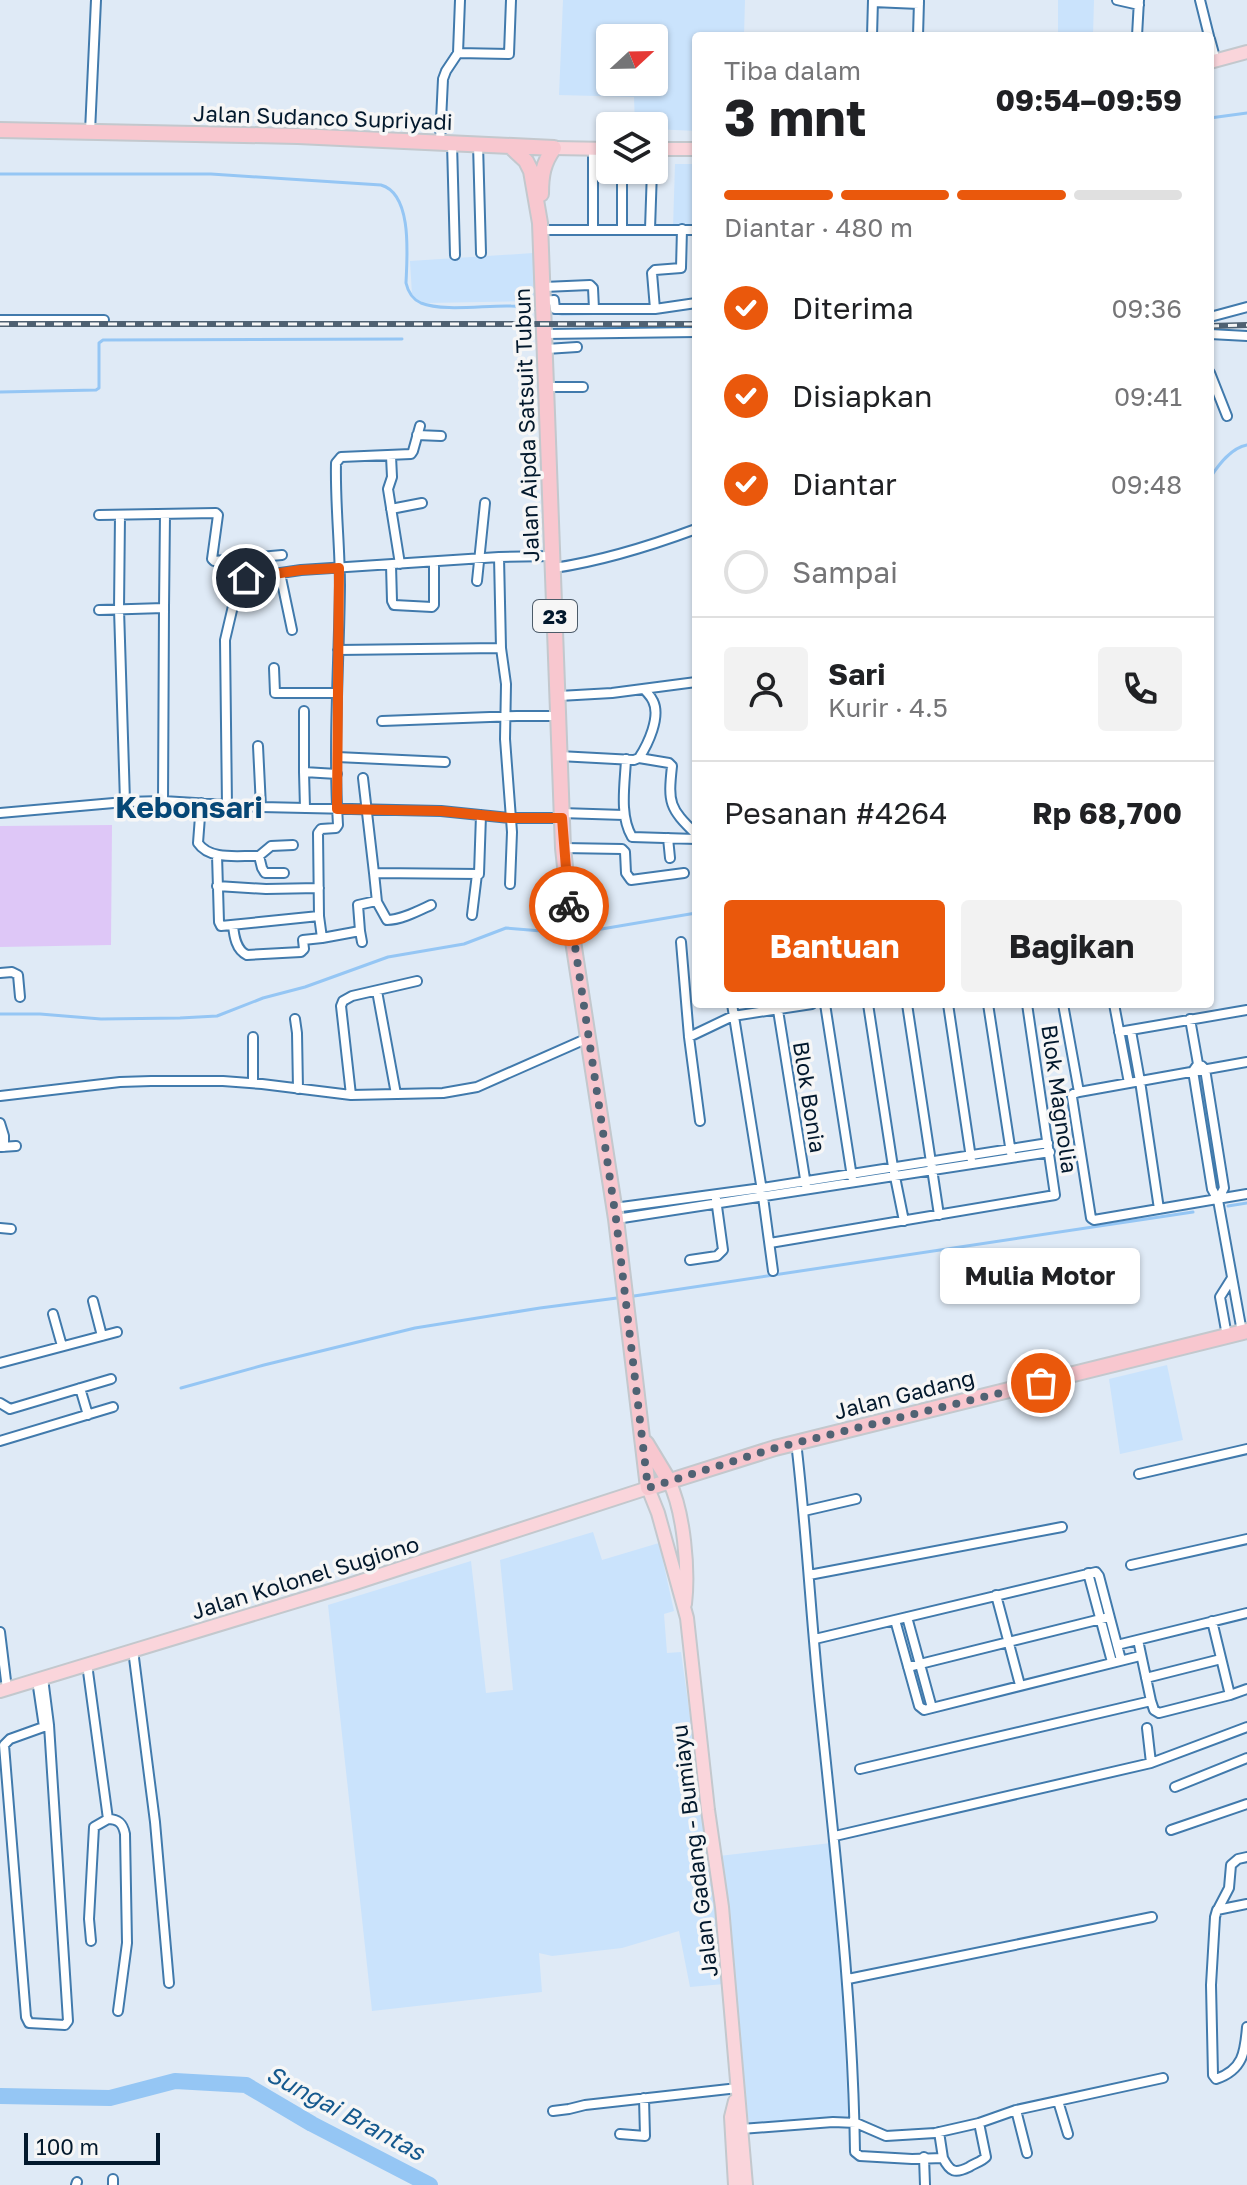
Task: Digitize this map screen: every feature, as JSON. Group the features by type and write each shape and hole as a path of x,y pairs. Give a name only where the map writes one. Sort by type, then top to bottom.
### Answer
{"highway":[{"name":"Jalan Sudanco Supriyadi","path":"0,130 298,136 554,148"},
{"name":"Jalan Aipda Satsuit Tubun","path":"510,146 526,161 531,171 540,224"},
{"name":"Jalan Aipda Satsuit Tubun","path":"554,148 543,170 540,224 563,848 573,941 615,1214 648,1488"},
{"name":"Jalan Gadang","path":"648,1488 796,1442 1238,1333"},
{"name":"Jalan Aipda Satsuit Tubun","path":"644,1439 669,1481"}],"main road":[{"path":"1214,62 1247,52"},
{"path":"554,148 593,149"},
{"path":"668,149 692,149"},
{"name":"Jalan Gadang - Bumiayu","path":"669,1481 676,1494 680,1520 687,1578 685,1606 722,1907 741,2129 737,2141 735,2185"},
{"name":"Jalan Gadang - Bumiayu","path":"648,1488 685,1606"},
{"name":"Jalan Gadang","path":"620,1497 648,1488"},
{"name":"Jalan Kolonel Sugiono","path":"4,1690 346,1586 620,1497"},
{"name":"Jalan Gadang - Bumiayu","path":"738,2090 731,2117 746,2185"}],"street":[{"path":"90,132 96,0"},
{"path":"455,255 443,79 458,53 460,0"},
{"path":"458,53 508,54 511,0"},
{"path":"1117,0 1139,2 1137,32"},
{"path":"1200,0 1208,32"},
{"path":"872,32 873,1 919,2 918,32"},
{"path":"478,144 481,253"},
{"path":"593,149 593,229"},
{"path":"622,184 622,230"},
{"path":"650,229 652,184"},
{"path":"540,224 593,229 692,230"},
{"path":"655,309 652,273 655,270 681,268 682,229"},
{"path":"544,300 590,285 593,288 594,309"},
{"path":"544,300 554,300 555,309 655,309 692,304"},
{"path":"1214,316 1247,307"},
{"path":"0,320 104,320"},
{"path":"546,342 692,332"},
{"path":"1214,334 1247,336"},
{"path":"546,342 577,347"},
{"path":"1214,383 1227,416"},
{"path":"547,387 583,387"},
{"path":"322,938 318,833 321,829 337,828 337,461 341,457 411,454 418,430 441,436"},
{"path":"391,456 392,477 388,489 395,564 393,604 434,605 434,562"},
{"path":"391,509 422,503"},
{"path":"477,581 485,503"},
{"path":"99,515 216,513 214,561 282,555"},
{"path":"163,801 165,514"},
{"path":"120,515 119,609 125,802"},
{"path":"246,578 499,557 554,562 615,555 692,531"},
{"path":"499,557 501,648 506,681 510,884"},
{"path":"280,573 292,630"},
{"path":"227,806 225,640 233,606"},
{"path":"99,610 164,608"},
{"path":"338,650 501,648"},
{"path":"274,668 275,693 337,693"},
{"path":"559,696 645,690 692,683"},
{"path":"639,758 649,738 656,712 654,702 645,690"},
{"path":"304,711 305,808"},
{"path":"382,721 558,716"},
{"path":"258,746 261,807"},
{"path":"559,756 639,758 669,763 672,766 671,805 692,832"},
{"path":"337,757 445,762"},
{"path":"626,759 624,815 632,837 692,836"},
{"path":"304,772 337,774"},
{"path":"363,778 376,901 384,917 390,921 431,905"},
{"path":"0,813 163,801 227,806 441,811 510,818 624,815"},
{"path":"201,803 198,843 204,851 217,855 259,856 271,846 293,845"},
{"path":"472,915 477,874 481,871 481,815"},
{"path":"668,838 670,858"},
{"path":"563,848 622,849 625,852 626,873 631,880 684,873"},
{"path":"217,855 219,924 319,916"},
{"path":"259,856 267,874 284,873"},
{"path":"374,873 477,874"},
{"path":"217,886 319,888"},
{"path":"362,942 358,905 376,901"},
{"path":"233,925 238,947 247,955 301,952 304,950 304,940 360,931"},
{"path":"681,942 700,1121"},
{"path":"0,973 18,975 20,997"},
{"path":"351,1095 341,1006 343,1001 352,996 417,981"},
{"path":"377,991 396,1094"},
{"path":"732,1008 773,1271"},
{"path":"689,1037 733,1016 773,1008"},
{"name":"Blok Bonia","path":"778,1008 806,1186"},
{"path":"826,1008 852,1178"},
{"path":"869,1008 904,1221"},
{"path":"770,1243 939,1215 908,1008"},
{"path":"949,1008 971,1158"},
{"path":"989,1008 1011,1153"},
{"name":"Blok Magnolia","path":"939,1215 1052,1197 1055,1192 1028,1008"},
{"path":"1064,1008 1079,1092"},
{"path":"1115,1008 1129,1083"},
{"path":"1119,1032 1247,1010"},
{"path":"295,1019 298,1089"},
{"path":"1190,1019 1224,1188 1218,1200"},
{"path":"1131,1031 1159,1209"},
{"path":"253,1037 253,1083"},
{"path":"0,1096 120,1082 223,1081 351,1095 427,1094 477,1087 589,1038"},
{"path":"1247,1062 1199,1068 1079,1092 1072,1097 1091,1218 1098,1220 1247,1194"},
{"path":"1199,1068 1212,1189 1218,1200 1238,1333"},
{"path":"0,1123 4,1136 2,1147 16,1146"},
{"path":"1205,1140 1216,1138"},
{"path":"615,1214 1049,1148"},
{"path":"690,1260 717,1256 723,1250 716,1200"},
{"path":"0,1228 11,1229"},
{"path":"1232,1278 1220,1297 1238,1333"},
{"path":"93,1301 102,1336"},
{"path":"53,1314 62,1346"},
{"path":"0,1363 117,1332"},
{"path":"0,1403 10,1409 111,1379"},
{"path":"80,1388 88,1415"},
{"path":"0,1441 113,1407"},
{"path":"796,1442 848,1979 855,2150 858,2155 943,2158"},
{"path":"1139,1474 1247,1449"},
{"path":"804,1511 856,1499"},
{"path":"809,1575 1062,1527"},
{"path":"1131,1565 1247,1539"},
{"path":"815,1639 1098,1573 1105,1618 1117,1661"},
{"path":"996,1595 1020,1685"},
{"path":"1117,1645 1247,1613"},
{"path":"907,1617 932,1708"},
{"path":"908,1667 1105,1618"},
{"path":"1105,1618 1117,1645 1117,1661"},
{"path":"895,1620 919,1706 924,1710 1140,1656"},
{"path":"1212,1621 1230,1695"},
{"path":"0,1633 4,1690"},
{"path":"1138,1640 1151,1701 1154,1710 1159,1713 1247,1689"},
{"path":"133,1650 155,1822 169,1983"},
{"path":"1146,1678 1221,1659"},
{"path":"87,1664 108,1819"},
{"path":"40,1679 47,1726 68,2021 65,2025 29,2023 26,2017 4,1745 10,1739 47,1726"},
{"path":"860,1769 1151,1701"},
{"path":"835,1836 1151,1763 1247,1727"},
{"path":"1147,1728 1151,1763"},
{"path":"1175,1787 1247,1758"},
{"path":"1171,1830 1247,1804"},
{"path":"91,1941 89,1919 93,1834 94,1827 108,1819 119,1822 125,1834 127,1943 118,2011"},
{"path":"1247,1857 1231,1865 1229,1888 1215,1917 1211,1985 1213,2075 1216,2079 1234,2071 1241,2060 1247,2027"},
{"path":"1217,1910 1247,1904"},
{"path":"848,1979 1152,1917"},
{"path":"741,2129 833,2122 856,2123 886,2136 939,2132 1016,2110 1163,2078"},
{"path":"553,2111 644,2098 738,2090"},
{"path":"620,2134 645,2136 644,2098"},
{"path":"1058,2101 1068,2134"},
{"path":"1016,2110 1027,2153"},
{"path":"939,2132 943,2158 957,2172 986,2157 979,2123"},
{"path":"924,2157 925,2185"}],"shaded area":[{"path":"563,0 745,0 744,32 692,32 692,131 668,130 668,112 635,112 634,97 596,96 668,96 668,24 596,24 596,96 559,95"},
{"path":"1058,0 1094,0 1093,32 1058,32"},
{"path":"675,164 692,164 692,229 673,228"},
{"path":"533,253 535,301 427,303 412,294 410,261"},
{"path":"112,825 111,945 0,947 0,826"},
{"path":"1167,1365 1183,1440 1120,1454 1109,1379"},
{"path":"593,1532 602,1560 659,1543 674,1611 664,1614 667,1653 681,1652 716,1903 724,1984 690,1987 679,1931 622,1948 552,1956 539,1953 542,1992 372,2011 328,1605 471,1561 486,1693 513,1690 500,1560"},
{"path":"831,1843 848,2119 749,2125 719,1856"}],"waterway":[{"path":"1214,117 1247,113"},
{"path":"0,174 211,174 381,185 399,200 403,213 407,243 406,283 415,299 441,307 514,306 537,310"},
{"path":"548,312 625,313"},
{"path":"0,392 96,390 99,388 99,343 103,340 402,339"},
{"path":"1214,472 1231,453 1247,445"},
{"path":"578,933 692,914"},
{"path":"0,1014 101,1019 217,1016 388,957 464,944 506,928 566,933"},
{"path":"1228,1206 1247,1203"},
{"path":"634,1296 1193,1212"},
{"path":"181,1388 415,1328 617,1298"},
{"name":"Sungai Brantas","path":"0,2096 110,2098 175,2081 246,2085 312,2124 430,2185"}],"railway":[{"path":"0,324 692,324"},
{"path":"1214,326 1247,325"}],"way so far":[{"path":"569,906 616,1219 648,1488 775,1448 1041,1383"}],"place":[{"name":"Mulia Motor","path":"1041,1383"}],"district":[{"name":"Kebonsari","path":"189,807"}],"route":[{"path":"246,578 339,568 337,809 562,818 569,906"}]}
